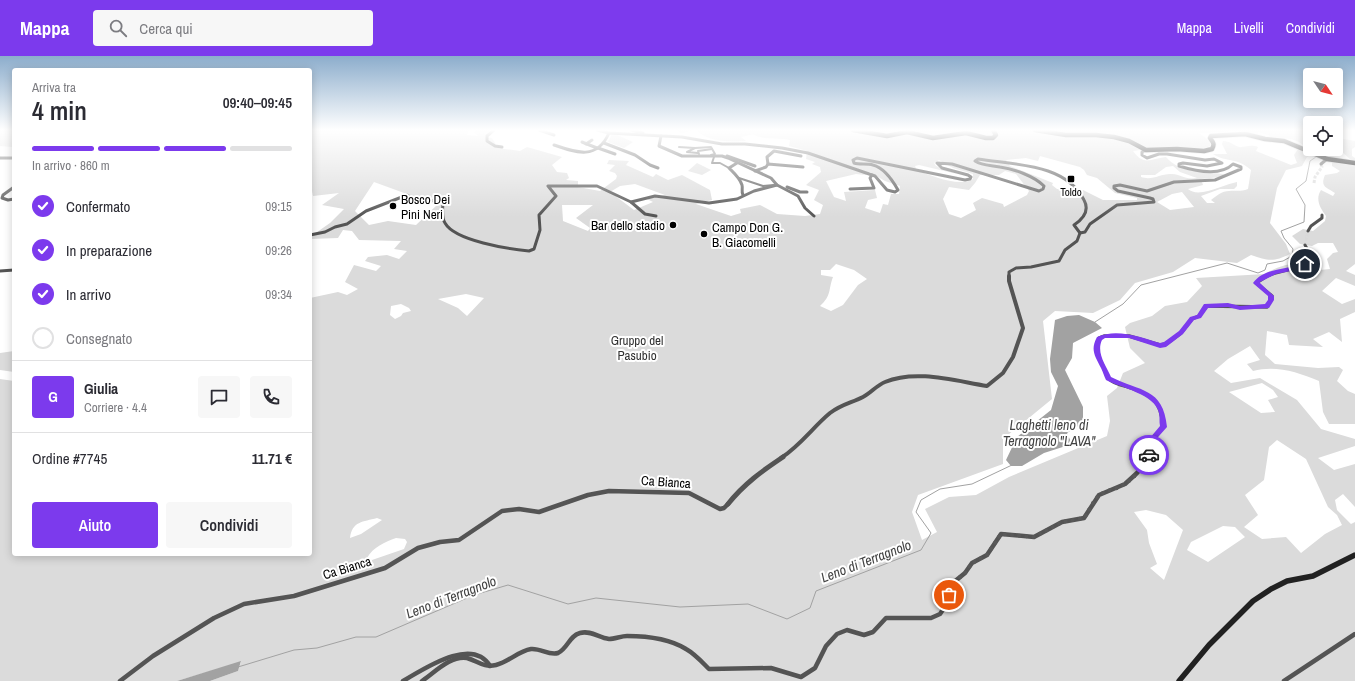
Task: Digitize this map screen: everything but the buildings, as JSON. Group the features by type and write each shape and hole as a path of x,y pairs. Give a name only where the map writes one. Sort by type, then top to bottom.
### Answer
{"main road":[{"path":"1332,159 1355,163"},
{"path":"1179,681 1209,645 1253,601 1271,589 1287,581 1313,576 1334,567 1355,555"}],"street":[{"path":"641,159 658,168"},
{"path":"713,159 712,162 720,163 729,168 738,176 737,178 742,185 741,192 743,195"},
{"path":"730,159 771,178 778,186 798,196 805,208 814,216"},
{"path":"738,159 755,166"},
{"path":"767,159 768,164"},
{"path":"826,159 872,175 880,180 887,190 895,192 898,190 880,168 873,165 858,164 854,162 853,160 855,159"},
{"path":"865,159 965,180 971,178 964,174 942,168 937,163 941,162 1039,191 1043,189 1044,186 1041,183 1017,171 982,164 975,161 978,159"},
{"path":"979,159 1043,169 1067,178 1083,198 1086,210 1083,219 1074,225 1080,233 1085,232 1090,224 1117,205 1154,202 1153,199 1150,198 1118,191 1114,188 1114,186 1120,185 1140,190 1154,190 1174,182 1215,180 1241,169 1241,167 1233,164 1224,170 1215,171 1184,168 1179,166 1179,164 1183,163 1215,166 1222,163 1215,159"},
{"path":"1200,159 1212,159"},
{"path":"1321,164 1324,159"},
{"path":"729,168 737,162"},
{"path":"755,171 766,167 768,164 803,167"},
{"path":"850,189 874,188 870,178 872,175"},
{"path":"737,178 763,186 778,186 800,192 807,192"},
{"path":"312,235 348,224 366,211 407,196 419,203 441,199 443,201 444,221 448,226 466,237 498,246 529,251 534,249 540,231 538,217 540,213 556,198 548,186 597,186 630,202 645,214 656,216"},
{"path":"630,202 655,196 706,203 736,199 743,195 778,186"},
{"path":"12,188 3,195 2,198 12,199"},
{"path":"1308,231 1311,226 1322,218 1322,215"},
{"name":"Ca Bianca","path":"120,681 153,656 208,622 244,604 294,596 385,568 418,548 440,542 459,540 502,511 519,509 539,512 588,495 609,490 689,493 696,495 718,510 723,509 739,490 757,474 795,449 830,413 845,403 863,397 884,382 902,376 915,375 987,386 1003,373 1013,357 1022,328 1009,281 1009,272 1016,268 1032,267 1059,260 1065,250 1077,241 1080,233"},
{"path":"422,681 462,658 470,659 482,666 487,667 496,665 520,652 533,648 543,650 550,654 559,653 576,634 591,632 606,638 626,636 653,639 684,647 708,669 771,668 801,677 815,668 826,646 837,634 847,630 864,635 873,632 886,618 931,618 940,614 944,608 954,582 965,573 972,563 987,555 1001,534 1034,537 1062,522 1084,518 1092,508 1095,499 1100,494 1119,487 1141,471 1150,456 1147,445 1163,427 1162,412 1157,402 1145,393 1121,385 1108,378 1104,367 1097,357 1097,343 1099,338 1104,336 1129,336 1160,345 1166,344 1181,333 1192,319 1199,316 1207,306 1228,305 1240,308 1267,306 1272,296 1256,283 1258,280 1274,272 1296,268 1305,264 1310,253 1305,244"},
{"path":"0,271 12,270"},
{"path":"1284,681 1355,634"},
{"path":"404,681 433,665 459,654 470,653 487,661 490,666"}],"green space":[{"name":"Gruppo del Pasubio","path":"312,159 559,159 552,165 557,172 567,173 569,178 566,180 578,181 578,187 600,191 616,179 617,176 615,173 609,171 615,165 607,164 609,160 629,161 626,165 653,177 656,174 668,180 682,175 710,190 712,200 696,204 731,216 741,213 740,209 760,205 777,214 805,216 820,214 823,205 814,200 819,190 806,185 821,172 820,167 812,164 815,162 806,159 1014,159 1006,160 1010,166 1053,183 1052,185 1057,189 1083,190 1103,200 1137,200 1137,198 1115,193 1097,178 1087,175 1080,167 1052,159 1168,159 1185,169 1224,174 1221,177 1201,179 1203,185 1188,189 1193,192 1205,192 1237,182 1237,186 1234,189 1220,189 1201,196 1207,203 1215,203 1211,200 1217,195 1226,191 1240,191 1248,189 1251,170 1241,163 1227,159 1276,159 1291,165 1297,163 1296,159 1306,159 1302,166 1286,170 1277,188 1270,223 1286,244 1290,254 1271,260 1251,255 1237,263 1195,258 1173,272 1135,283 1120,300 1093,313 1055,311 1043,321 1052,399 1003,439 1003,464 918,495 912,512 922,540 937,532 925,509 949,497 976,495 1009,477 1107,436 1110,421 1107,396 1117,388 1123,373 1145,363 1130,348 1125,327 1130,323 1152,316 1165,306 1187,302 1202,286 1196,278 1265,274 1282,266 1301,262 1309,271 1317,275 1320,270 1330,269 1327,259 1333,253 1338,252 1333,243 1318,243 1312,246 1300,244 1292,236 1303,229 1313,231 1325,221 1326,216 1318,200 1319,193 1321,190 1333,196 1335,193 1325,186 1323,182 1325,175 1340,171 1332,166 1332,162 1349,164 1350,159 1355,159 1355,264 1346,271 1355,275 1355,286 1336,278 1322,291 1342,304 1355,299 1355,312 1340,319 1342,342 1329,332 1313,339 1323,347 1289,345 1287,335 1267,331 1265,355 1275,364 1318,368 1339,367 1343,370 1337,381 1348,391 1355,394 1355,424 1329,424 1323,412 1319,381 1286,370 1262,369 1253,371 1247,364 1260,360 1250,346 1228,359 1214,371 1231,383 1260,378 1297,400 1321,429 1355,439 1355,446 1318,458 1334,470 1355,464 1355,507 1343,494 1335,500 1337,510 1351,524 1355,522 1355,681 210,681 238,671 241,662 177,681 0,681 0,379 12,381 12,556 312,556 312,298 338,292 347,295 358,289 345,282 354,265 376,271 381,266 365,261 368,257 387,255 399,259 407,251 394,249 401,241 359,240 352,231 343,230 338,238 312,239 312,236 330,223 344,209 322,205 339,193 313,196","holes":["939,160 953,168 973,174 973,179 960,182 945,180 917,171 915,166 919,165 957,174 936,166 934,163","1173,166 1180,172 1197,178 1186,178 1172,174 1153,178 1141,177 1141,175 1155,175 1166,167","1005,171 1016,174 1029,191 1027,195 1004,207 1003,204 982,198 973,203 976,210 961,218 949,214 943,199 949,187 969,190 980,175 999,175","870,172 885,181 900,186 899,194 891,194 888,205 883,204 880,213 865,208 868,200 877,198 875,190 844,192 846,201 834,197 826,181 856,174 866,175","374,182 437,205 416,225 388,221 369,225 355,211","635,184 665,195 647,199 653,202 634,210 610,192 620,186","1182,192 1194,207 1170,210 1157,202 1172,194","562,205 593,205 576,218 590,228 588,231 563,221","836,264 854,270 867,279 858,285 843,305 831,311 820,306 828,295 833,277 821,275 821,270 830,270","466,294 484,298 467,316 458,308 438,299","401,304 409,308 411,311 403,313 395,319 390,315 391,306","1262,383 1273,390 1278,397 1268,400 1275,412 1261,413 1229,392","1277,440 1306,459 1328,507 1337,515 1342,525 1325,534 1301,553 1286,537 1262,539 1244,527 1258,515 1245,495 1264,480 1269,447","1146,510 1166,515 1183,530 1164,580 1150,568 1157,564 1149,543 1147,530 1134,512","377,518 382,520 361,534 350,538 351,532 356,525","1223,526 1235,527 1245,537 1208,562 1187,550 1191,542","396,538 405,539 407,542 404,549 372,560 367,558 376,548 384,543"]},
{"path":"697,163 711,170 702,175 688,171"},
{"path":"12,351 12,372 0,370 0,353"}],"water":[{"name":"Laghetti leno di Terragnolo \"LAVA\"","path":"1079,315 1095,322 1102,328 1073,343 1072,358 1065,370 1083,407 1083,423 1067,433 1072,444 1044,453 1022,466 1011,466 1006,460 1017,437 1051,410 1058,386 1051,372 1050,359 1055,320 1067,316"},
{"path":"241,661 238,671 210,681 177,681"}],"waterway":[{"name":"Leno di Terragnolo","path":"1095,322 1123,304 1141,285 1227,263 1258,273 1265,270 1267,264 1283,261 1292,256 1293,249 1284,238 1281,231 1304,222 1305,205 1296,189 1306,181 1310,161 1313,159"},
{"name":"Leno di Terragnolo","path":"238,667 294,650 317,648 356,637 376,637 474,595 508,585 568,604 596,598 680,607 748,604 787,619 810,608 816,591 921,550 931,533 916,512 921,500 940,489 972,484 1012,465"}],"tunnel":[{"path":"1314,183 1315,177 1322,167 1321,164"},
{"path":"1305,245 1308,231"}],"way so far":[{"path":"949,595 954,582 965,573 972,563 987,555 1001,534 1034,537 1062,522 1084,518 1092,508 1095,499 1100,494 1119,487 1141,471 1150,456 1149,455"}],"place":[{"name":"Toldo","path":"1071,179"},
{"name":"Bosco Dei Pini Neri","path":"393,206"},
{"name":"Bar dello stadio","path":"673,225"},
{"name":"Campo Don G. B. Giacomelli","path":"704,234"}],"route":[{"path":"1149,455 1147,445 1163,427 1162,412 1157,402 1145,393 1121,385 1108,378 1104,367 1097,357 1097,343 1099,338 1104,336 1129,336 1160,345 1166,344 1181,333 1192,319 1199,316 1207,306 1228,305 1240,308 1260,308 1267,306 1272,296 1256,283 1258,280 1265,278 1274,272 1296,268 1305,264"}]}
